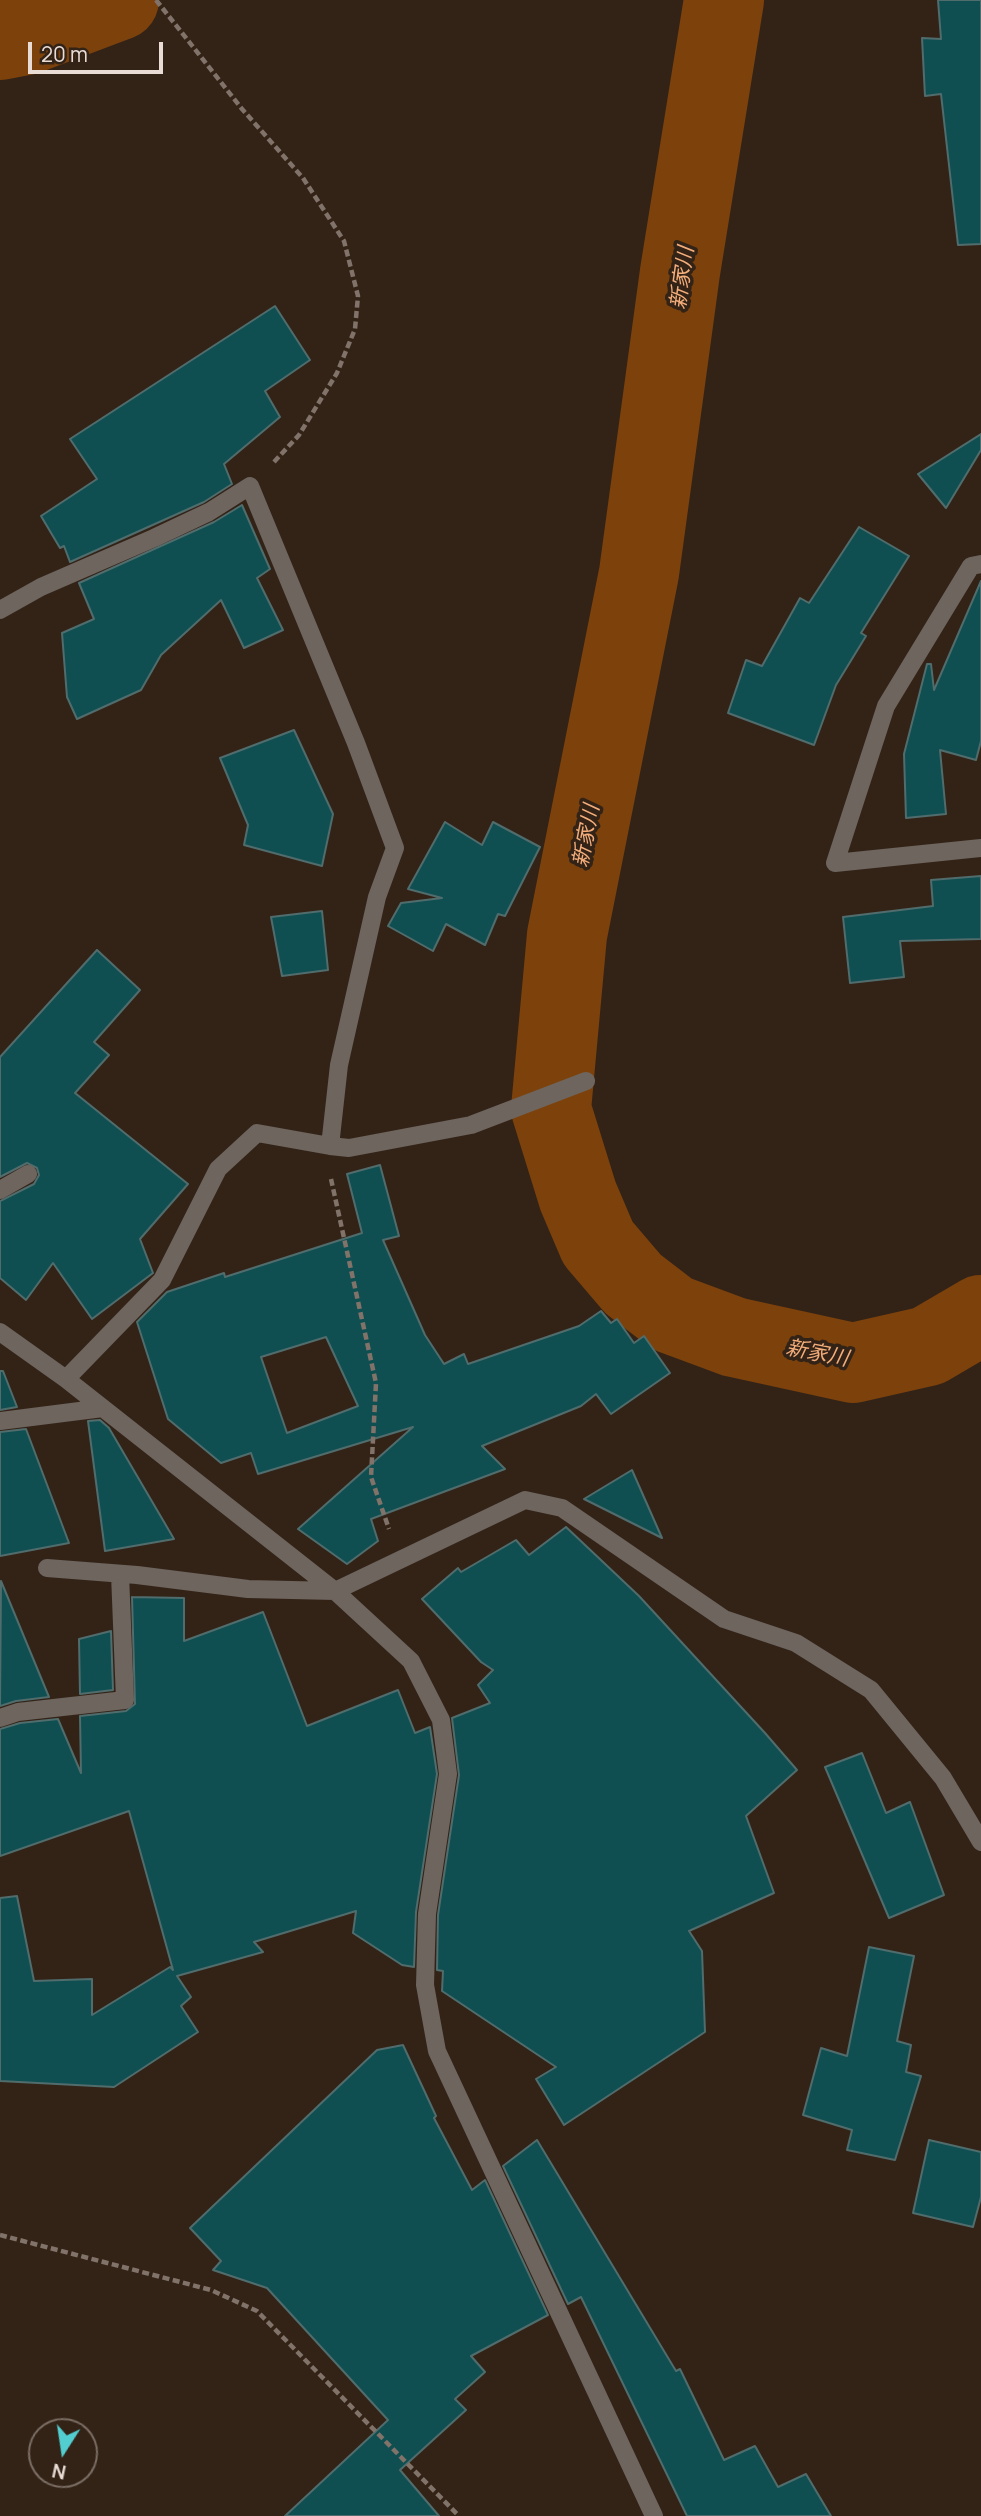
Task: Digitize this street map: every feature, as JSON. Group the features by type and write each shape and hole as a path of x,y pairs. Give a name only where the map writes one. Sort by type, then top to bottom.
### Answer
{"street":[{"path":"0,610 41,587 209,512 250,486 356,743 396,848 377,897 342,1052 330,1146"},
{"path":"981,564 971,566 886,706 835,863 981,848"},
{"path":"66,1379 162,1280 218,1170 257,1133 349,1147 471,1125 586,1081"},
{"path":"0,1190 28,1174"},
{"path":"0,1332 66,1379 335,1591 411,1661 441,1720 447,1774 427,1914 425,1985 437,2051 654,2516"},
{"path":"0,1421 103,1408"},
{"path":"47,1568 248,1589 335,1591 525,1500 562,1508 724,1619 796,1643 871,1690 943,1778 981,1842"},
{"path":"0,1718 19,1712 125,1700 120,1574"}],"path":[{"path":"156,0 242,109 303,178 344,241 358,296 355,329 337,373 299,435 250,486"},
{"path":"330,1146 328,1167 376,1383 371,1477 400,1560"},
{"path":"0,2235 211,2290 257,2311 459,2516"}],"building":[{"path":"938,0 981,0 981,244 958,245 941,94 925,96 922,38 941,39"},
{"path":"275,306 310,360 265,391 280,417 224,464 232,484 204,502 70,562 64,546 60,548 41,516 97,479 70,439"},
{"path":"981,434 981,450 946,508 918,474"},
{"path":"242,505 270,569 257,578 283,630 244,648 221,600 161,655 141,690 77,719 67,697 62,633 94,619 79,583 214,522"},
{"path":"859,527 909,556 861,633 866,636 836,685 814,745 728,713 746,660 762,666 800,598 809,603"},
{"path":"981,581 981,741 976,760 940,750 946,814 906,818 904,754 927,664 931,664 934,690"},
{"path":"294,730 333,814 322,866 244,845 248,825 220,758"},
{"path":"445,822 482,845 493,822 540,847 505,916 498,914 485,945 446,924 433,951 388,926 401,903 442,898 408,889"},
{"path":"981,876 981,939 900,941 904,977 850,983 843,917 933,906 931,880"},
{"path":"322,911 328,970 282,976 271,917"},
{"path":"97,950 140,990 94,1042 109,1055 75,1093 188,1184 140,1239 153,1273 92,1319 53,1263 26,1300 0,1278 0,1201 34,1184 39,1175 37,1168 27,1163 0,1177 0,1057"},
{"path":"380,1165 399,1236 383,1240 425,1335 444,1364 464,1354 468,1364 579,1326 601,1311 611,1323 617,1319 634,1343 644,1336 670,1373 611,1414 596,1394 581,1406 482,1446 505,1469 371,1519 378,1541 347,1564 298,1529 413,1427 258,1474 251,1453 221,1463 168,1419 137,1322 167,1292 224,1273 225,1277 362,1233 347,1174","holes":["326,1337 358,1406 287,1433 261,1357"]},
{"path":"0,1371 3,1371 17,1407 0,1410"},
{"path":"100,1420 109,1428 174,1539 105,1551 88,1421"},
{"path":"26,1429 69,1543 0,1556 0,1432"},
{"path":"632,1470 662,1538 584,1499"},
{"path":"566,1527 639,1596 797,1770 746,1816 774,1893 689,1931 702,1951 705,2032 564,2125 536,2079 556,2067 442,1991 443,1971 437,1970 438,1915 459,1775 452,1718 490,1703 478,1685 493,1670 481,1662 422,1599 458,1568 461,1572 516,1540 529,1555"},
{"path":"1,1581 49,1697 0,1706"},
{"path":"132,1597 184,1598 184,1641 263,1612 307,1726 398,1690 415,1733 430,1727 437,1774 416,1912 414,1967 402,1965 353,1933 356,1911 254,1942 263,1952 177,1976 191,1997 181,2006 198,2032 114,2087 0,2081 0,1898 17,1896 34,1981 92,1979 92,2015 170,1967 173,1970 129,1811 0,1856 0,1729 20,1723 58,1719 81,1773 80,1716 126,1711 135,1704"},
{"path":"111,1631 113,1690 80,1694 79,1639"},
{"path":"862,1753 886,1813 910,1802 944,1895 889,1918 825,1767"},
{"path":"869,1947 914,1956 897,2041 911,2045 906,2072 921,2076 895,2160 847,2150 852,2130 803,2115 821,2048 847,2056"},
{"path":"403,2045 436,2116 434,2118 472,2190 485,2180 548,2315 471,2356 485,2372 455,2399 466,2410 400,2470 439,2516 285,2516 388,2420 267,2288 213,2270 221,2261 190,2228 377,2050"},
{"path":"537,2140 676,2371 680,2369 724,2460 755,2446 778,2487 806,2474 831,2516 687,2516 581,2297 568,2304 503,2166"},
{"path":"929,2140 981,2152 981,2197 973,2227 913,2213"}],"waterway":[{"name":"新家川","path":"0,40 26,35 119,0"},
{"name":"新家川","path":"724,0 680,272 639,573 567,935 551,1109 578,1196 598,1243 633,1284 672,1314 734,1337 853,1363 928,1346 981,1315"}]}
